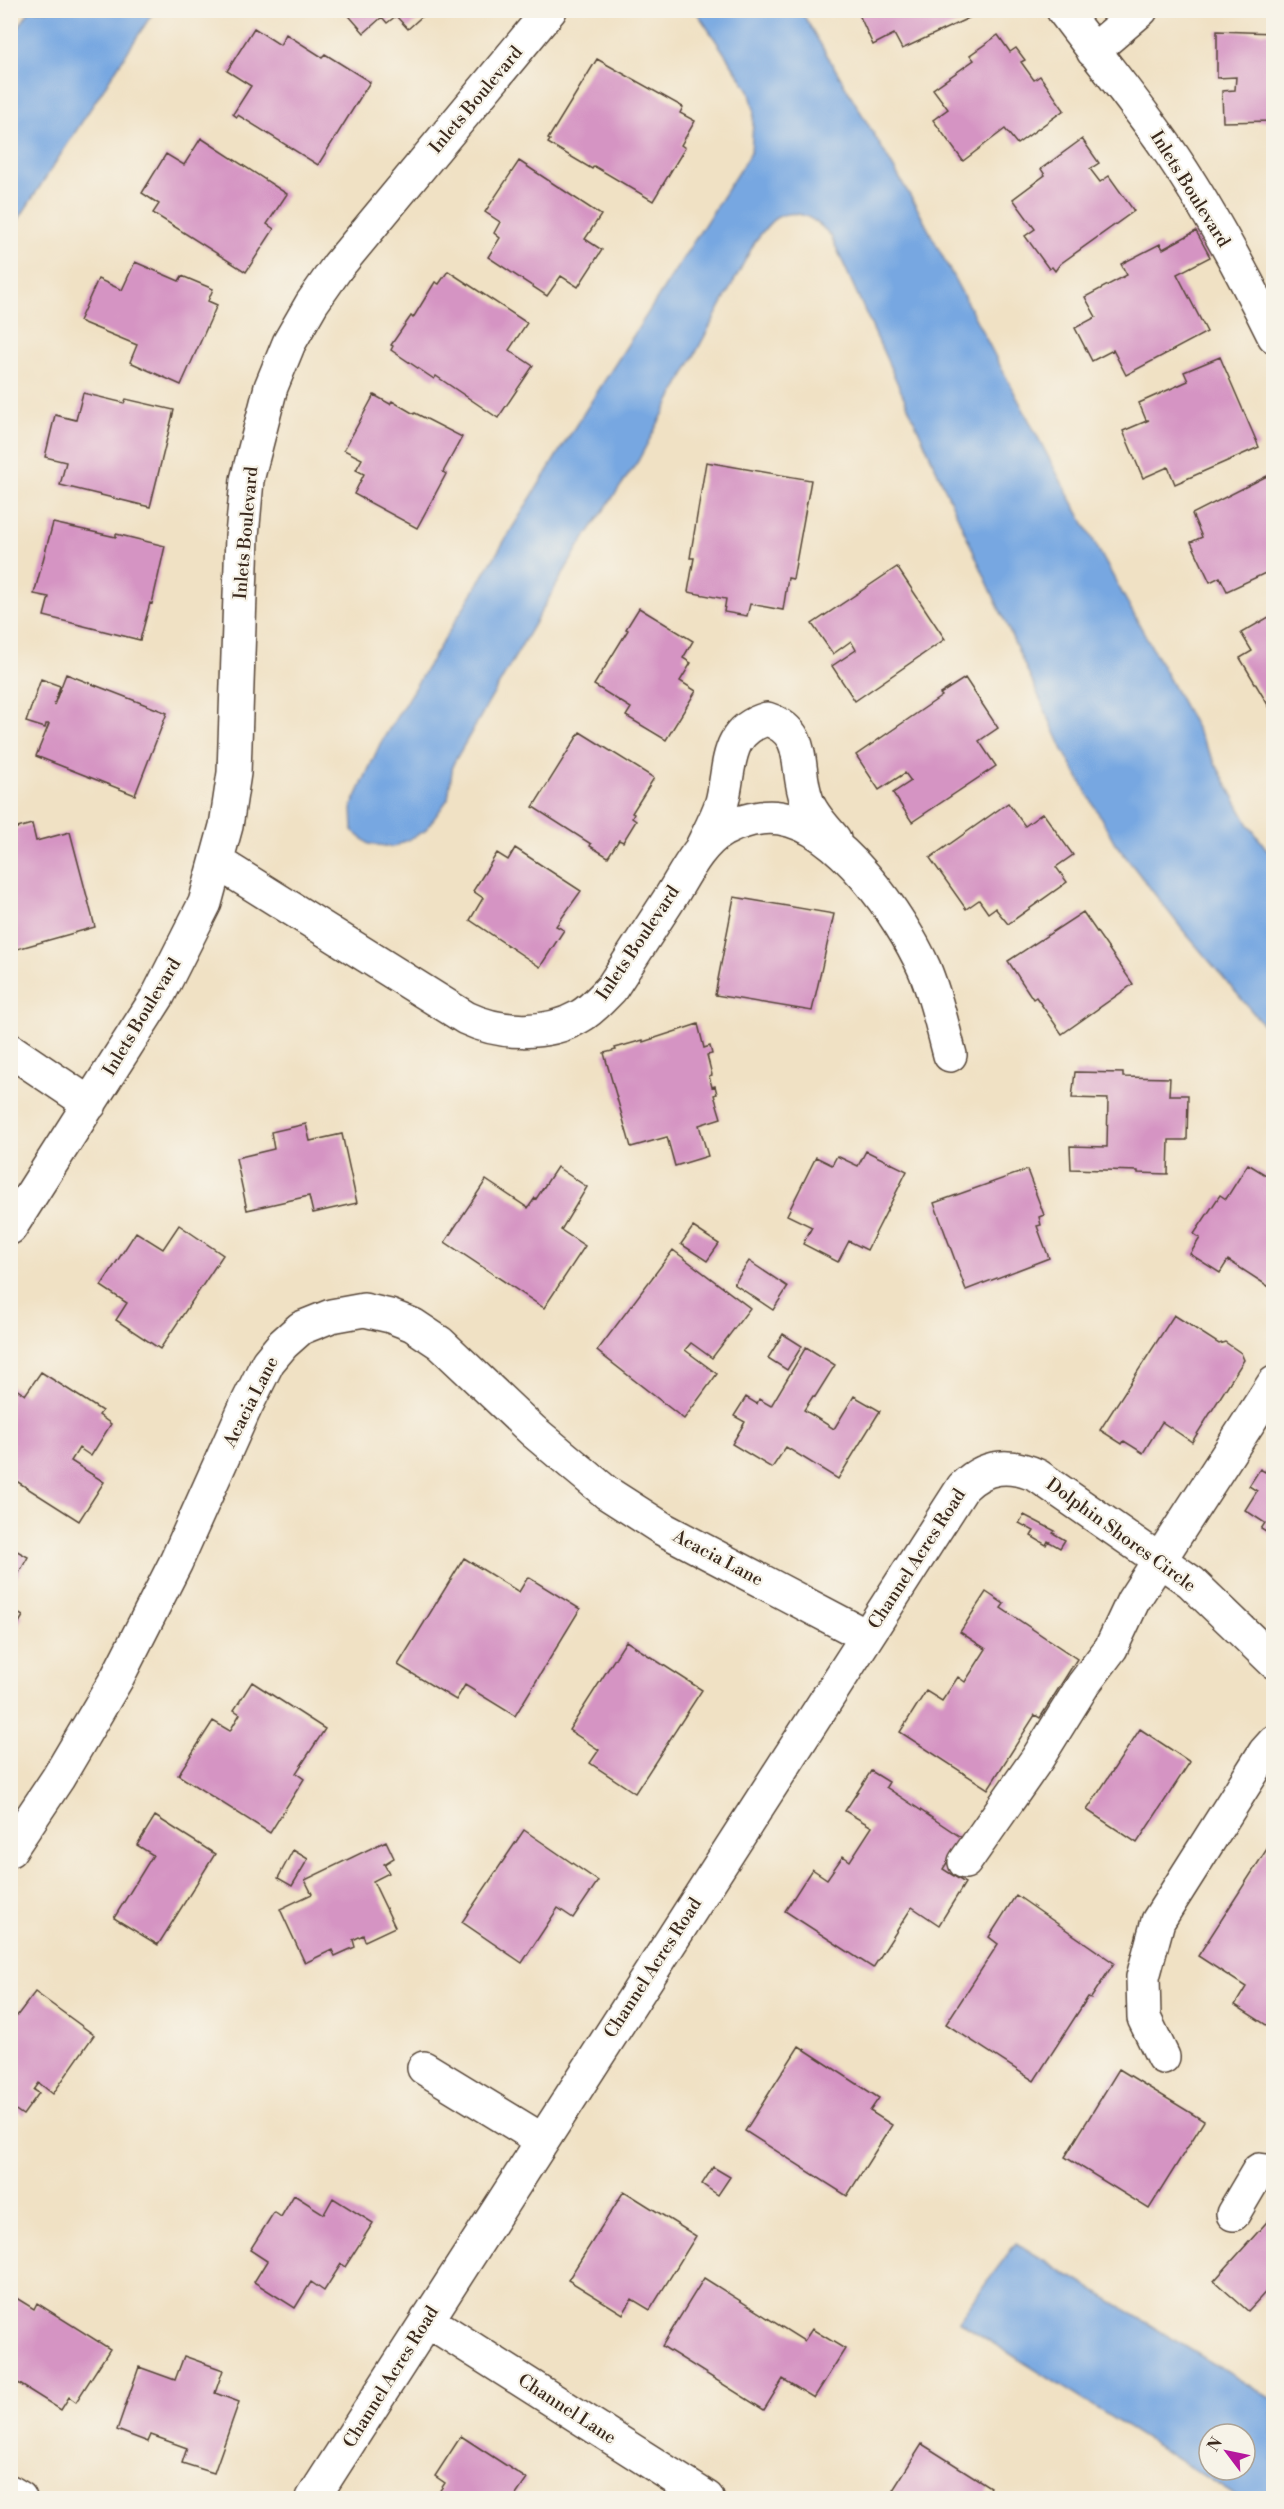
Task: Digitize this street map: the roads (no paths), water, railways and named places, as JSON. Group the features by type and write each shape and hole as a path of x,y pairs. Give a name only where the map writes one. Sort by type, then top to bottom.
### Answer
{"street":[{"name":"Inlets Boulevard","path":"10,1228 158,996 206,903 226,826 234,773 242,536 247,480 271,387 289,343 312,303 338,266 550,10"},
{"name":"Inlets Boulevard","path":"1064,10 1165,146 1192,187 1253,293 1274,336"},
{"path":"1093,51 1142,10"},
{"path":"700,850 721,804 732,747 751,723 767,719 785,728 795,738 807,803 854,864"},
{"name":"Inlets Boulevard","path":"217,862 466,1018 482,1026 496,1029 526,1030 566,1023 593,1008 611,989 700,850 722,831 756,819 781,818 817,834 854,864 879,893 909,939 936,1000 950,1055"},
{"path":"10,1050 90,1104"},
{"name":"Acacia Lane","path":"10,1850 58,1778 117,1678 176,1563 268,1362 301,1328 331,1316 364,1310 390,1316 413,1325 440,1343 533,1431 607,1493 663,1529 866,1636"},
{"path":"965,1862 1037,1759 1083,1685 1111,1648 1133,1601 1274,1383"},
{"name":"Dolphin Shores Circle","path":"1015,1468 1038,1476 1160,1559 1213,1602 1274,1662"},
{"name":"Channel Acres Road","path":"313,2499 963,1487 985,1470 1015,1468"},
{"path":"1163,2057 1144,2018 1143,1977 1158,1921 1265,1752 1274,1742"},
{"path":"424,2068 542,2140"},
{"path":"1233,2214 1259,2170 1274,2172"},
{"name":"Channel Lane","path":"427,2320 707,2499"},
{"path":"10,2492 20,2499"}],"water":[{"path":"30,10 154,11 11,231 11,39"},
{"path":"696,11 801,11 915,204 1062,483 1249,825 1273,858 1273,1036 1182,929 1115,843 1063,750 831,236 813,220 799,214 776,218 756,240 638,461 579,546 453,764 448,799 425,831 394,847 369,844 353,831 352,806 380,744 557,455 751,152 754,109 749,90"},
{"path":"1016,2243 1273,2400 1273,2498 1239,2498 1214,2482 1257,2482 1257,2422 1197,2422 1197,2472 958,2321"}]}
